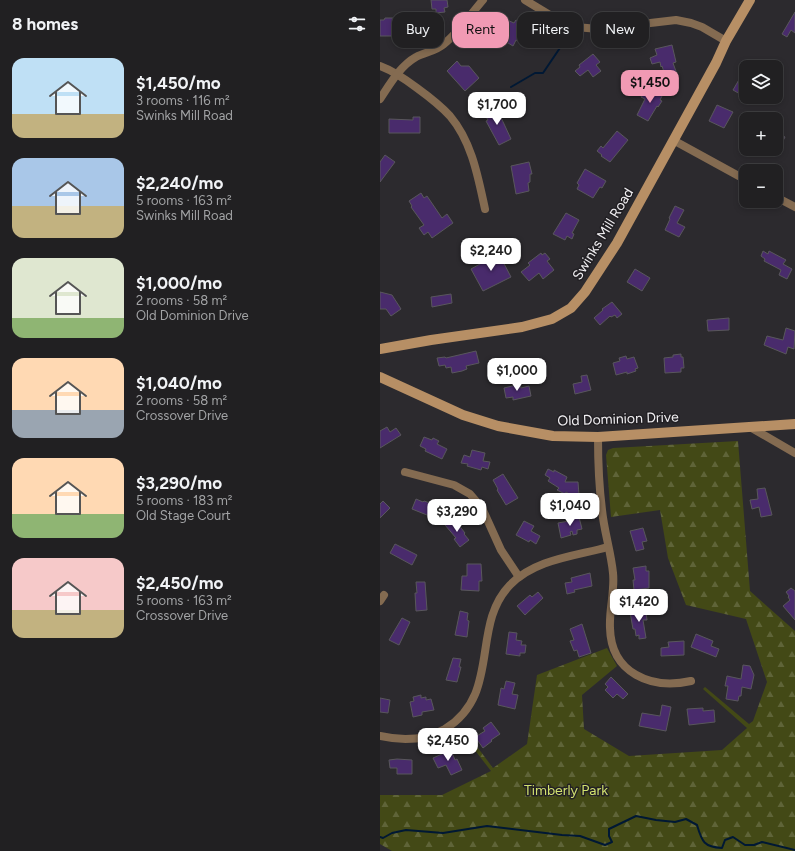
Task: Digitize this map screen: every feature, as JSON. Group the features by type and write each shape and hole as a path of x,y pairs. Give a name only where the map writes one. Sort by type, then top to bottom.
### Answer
{"street":[{"path":"380,99 398,74 412,60 443,46 452,38 482,0"},
{"path":"525,0 558,20 575,27 599,29 676,20 692,23 702,27 726,42"},
{"name":"Swinks Mill Road","path":"380,349 522,327 552,319 570,308 585,292 613,249 750,0"},
{"path":"380,66 398,74 440,106 450,116 462,133 472,156 485,210"},
{"path":"673,140 739,176"},
{"path":"783,200 795,207"},
{"name":"Old Dominion Drive","path":"380,377 463,415 498,426 553,436 598,437 795,424"},
{"path":"750,427 795,453"},
{"path":"598,437 602,511 614,583 610,631 613,646 623,663 644,680 666,684 680,684 691,681"},
{"path":"405,472 454,485 470,494 482,508 493,536 519,577"},
{"path":"380,736 407,740 430,736 450,726 467,710 474,699 478,688 491,622 495,607 501,595 519,577 542,564 608,548"}],"green space":[{"name":"Timberly Park","path":"738,441 750,591 795,631 795,851 392,851 380,844 380,795 442,795 491,771 460,731 463,728 493,768 527,744 537,675 607,648 617,666 582,695 584,729 629,756 722,750 747,728 703,689 705,687 749,724 753,721 767,682 746,619 686,605 668,558 660,510 611,517 606,455 608,450 613,448"}],"building":[{"path":"431,0 447,0 448,7 444,8 445,12 436,12 436,9 432,9"},
{"path":"795,12 795,33 791,30 787,37 782,34"},
{"path":"385,18 392,18 392,36 380,36 380,20 384,20"},
{"path":"516,20 517,41 513,46 509,44 509,21 514,23"},
{"path":"672,45 676,62 673,63 677,74 666,78 660,62 652,64 650,58 657,55 655,49"},
{"path":"593,54 600,62 596,65 601,71 593,77 588,70 580,76 575,71 580,67 579,65"},
{"path":"457,61 461,66 469,66 479,78 465,91 447,71"},
{"path":"739,80 739,93 733,90"},
{"path":"651,88 663,94 660,100 662,101 658,107 657,106 648,121 637,115 645,99 641,97 645,90 649,92"},
{"path":"717,105 733,112 724,128 709,121"},
{"path":"492,107 495,112 498,111 511,139 499,145 486,121 488,120 485,115 487,114 486,110"},
{"path":"413,117 420,117 420,133 389,133 389,119 413,120"},
{"path":"617,131 628,140 610,162 601,156 602,155 597,151 601,146 603,148"},
{"path":"385,155 395,162 380,182 380,162"},
{"path":"529,162 532,174 530,174 530,182 528,183 529,191 516,194 511,166"},
{"path":"585,169 606,181 593,198 577,189 579,185 577,183"},
{"path":"421,193 424,198 427,196 442,218 447,214 453,223 432,238 428,232 424,235 419,228 424,225 411,207 412,206 409,201"},
{"path":"675,206 684,210 677,223 685,227 679,237 665,230"},
{"path":"566,213 579,220 572,233 574,234 572,239 567,236 565,240 553,234"},
{"path":"763,251 768,254 769,251 786,260 783,264 792,269 787,279 779,275 781,270 764,261 765,259 761,256"},
{"path":"541,253 542,255 545,253 550,259 547,261 554,270 543,279 539,273 529,281 521,272 530,265 528,263"},
{"path":"493,254 494,256 499,254 511,277 483,291 471,269"},
{"path":"635,269 650,278 642,291 627,282"},
{"path":"380,292 392,295 401,309 391,316 386,309 380,309"},
{"path":"451,294 452,303 432,307 431,297"},
{"path":"612,302 622,314 617,318 615,315 610,316 600,325 594,318 603,310 602,309"},
{"path":"729,318 729,330 708,331 707,320"},
{"path":"786,328 795,331 794,349 788,347 786,354 764,345 767,336 783,340"},
{"path":"476,351 479,363 466,366 467,369 452,373 451,367 446,368 445,365 439,366 437,358 446,358"},
{"path":"681,354 681,357 683,357 684,368 681,368 681,372 665,373 664,358"},
{"path":"626,356 627,359 634,357 638,368 635,369 636,371 627,374 627,372 616,375 613,363 620,361 619,358"},
{"path":"587,375 591,390 575,394 573,384 582,382 581,376"},
{"path":"520,384 521,388 529,386 531,396 513,400 513,397 506,398 504,388"},
{"path":"387,427 390,432 396,428 401,435 380,448 380,431"},
{"path":"424,437 432,440 433,438 439,441 437,444 447,449 442,459 425,451 426,449 420,446"},
{"path":"472,450 485,453 483,461 490,462 488,469 482,467 481,470 467,466 468,464 461,463 464,455 470,457"},
{"path":"548,469 554,472 554,470 567,477 565,482 578,482 579,495 571,495 566,492 565,494 557,490 559,488 548,481 550,478 545,475"},
{"path":"503,474 518,498 506,505 493,480"},
{"path":"765,488 772,515 761,517 759,507 752,509 750,500 758,499 757,489"},
{"path":"416,499 442,507 437,519 412,509"},
{"path":"383,501 390,508 380,518 380,504"},
{"path":"574,517 574,519 579,517 582,529 577,530 577,534 573,535 572,531 570,532 571,535 561,538 558,523 569,521 568,518"},
{"path":"454,519 469,540 460,547 454,539 456,538 445,525"},
{"path":"524,521 534,526 531,531 540,536 536,544 516,535"},
{"path":"643,528 647,541 642,542 644,549 636,551 630,531"},
{"path":"395,544 417,555 412,565 390,553"},
{"path":"467,564 481,564 482,581 479,581 479,591 461,590 462,576 467,576"},
{"path":"646,566 646,571 649,571 649,588 634,590 633,580 635,580 633,568"},
{"path":"590,573 592,586 574,590 575,592 567,594 565,583 572,582 571,578"},
{"path":"416,582 425,582 427,610 416,611"},
{"path":"791,588 795,591 795,620 783,606 790,600 786,592"},
{"path":"538,592 543,598 525,615 517,606 530,595 532,597"},
{"path":"460,611 468,613 467,620 469,621 467,637 455,635"},
{"path":"641,611 641,613 646,612 647,620 643,620 646,638 639,639 639,635 636,636 635,629 633,629 630,612"},
{"path":"402,618 410,622 399,645 389,640"},
{"path":"582,624 591,653 579,657 577,650 574,651 570,641 574,640 570,629"},
{"path":"509,632 517,633 516,640 522,641 521,645 526,645 525,653 520,653 520,656 506,654"},
{"path":"696,634 713,641 711,646 719,649 716,657 691,647"},
{"path":"684,641 684,655 661,656 661,648 669,647 668,642"},
{"path":"453,658 461,659 459,667 461,667 457,682 446,680"},
{"path":"743,665 750,666 754,675 751,689 742,687 741,696 739,696 738,701 726,699 728,686 725,686 727,676 741,679"},
{"path":"611,677 628,694 623,699 617,694 613,698 605,690 608,687 605,684"},
{"path":"506,681 515,683 512,694 518,695 515,709 498,705 501,688 504,689"},
{"path":"421,695 421,698 426,697 426,700 431,699 434,710 422,712 422,715 413,717 410,702 414,701 413,697"},
{"path":"380,698 390,700 388,713 380,712"},
{"path":"662,705 671,707 666,731 639,726 642,713 660,716"},
{"path":"703,708 703,711 714,710 715,722 689,725 687,709"},
{"path":"491,722 500,734 483,748 475,737 485,731 483,728"},
{"path":"451,750 455,760 457,759 462,770 451,775 446,765 438,768 433,758"},
{"path":"389,760 412,760 412,774 397,774 397,768 390,768"}],"waterway":[{"path":"511,87 535,73 543,73 560,48"},
{"path":"380,837 383,838 392,833 406,830 443,833 487,826 580,836 605,845 612,842 609,836 609,829 636,816 675,822 686,819 697,825 700,836 707,845 711,846 722,848 725,840 733,837 745,845 754,845 762,842 795,850"}]}
